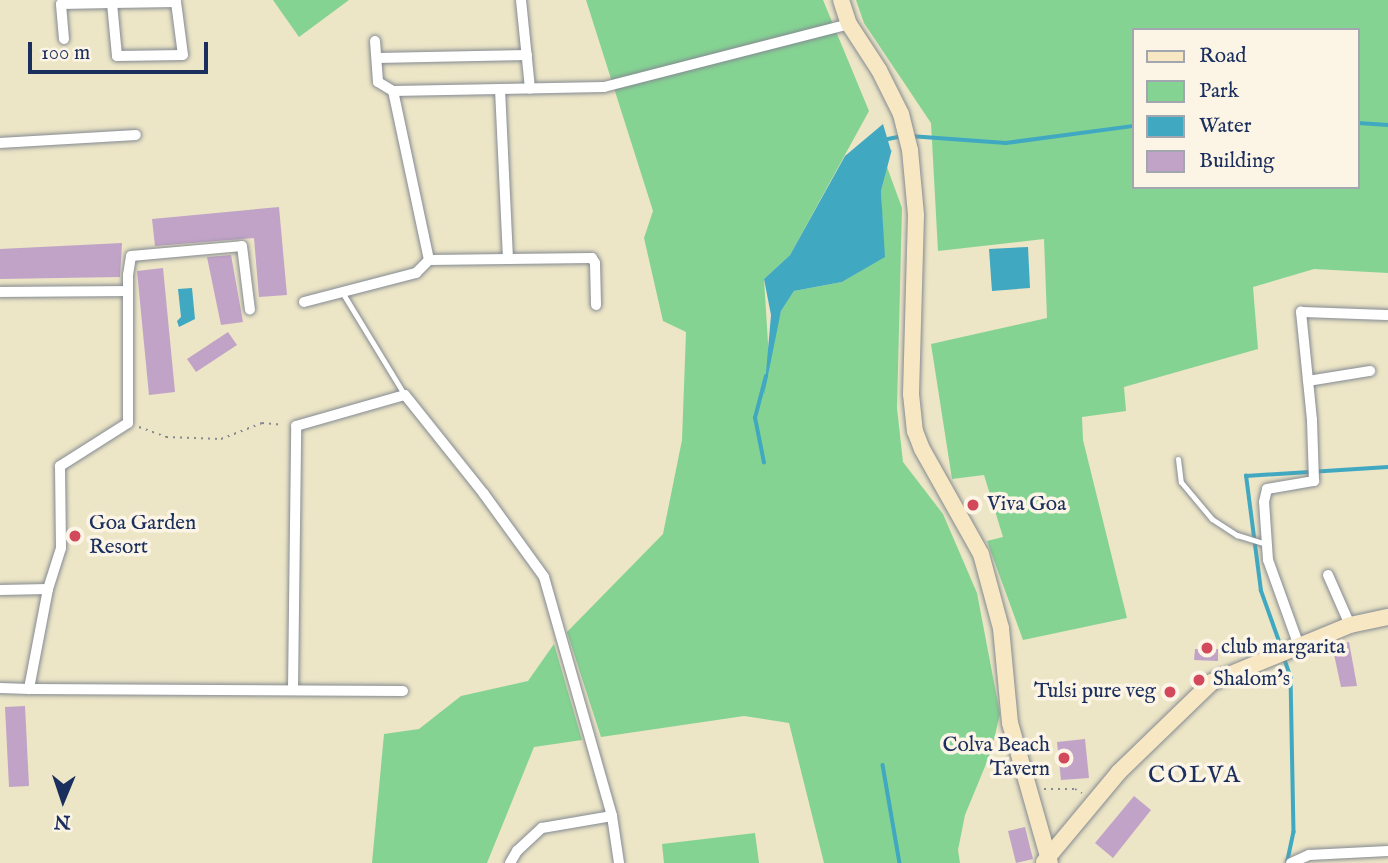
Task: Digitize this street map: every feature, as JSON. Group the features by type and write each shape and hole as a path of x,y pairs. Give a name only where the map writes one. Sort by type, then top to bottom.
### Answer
{"street":[{"path":"521,0 530,89"},
{"path":"841,0 849,24 879,70 901,114 906,132 916,215 911,394 915,431 922,449 981,554 1001,628 1009,718 1047,861"},
{"path":"64,39 61,4 112,2 176,2 183,55 117,56 112,2"},
{"path":"375,41 379,82 393,91 604,87 849,24"},
{"path":"377,58 527,55"},
{"path":"500,89 508,259"},
{"path":"393,91 429,260"},
{"path":"0,143 136,135"},
{"path":"29,689 48,589 61,548 60,466 128,423 128,291 131,256 242,246 250,310"},
{"path":"304,302 416,273 429,260 592,258 595,263 596,305"},
{"path":"0,292 128,291"},
{"path":"1299,646 1268,560 1264,502 1267,489 1314,481 1301,312 1388,315"},
{"path":"1308,381 1370,371"},
{"path":"293,690 296,426 405,396 484,494 544,577 612,816 619,863"},
{"path":"1328,575 1350,625"},
{"path":"0,590 48,589"},
{"path":"1047,861 1119,772 1212,682 1350,625 1388,617"},
{"path":"0,688 403,691"},
{"path":"510,863 517,851 542,828 612,816"},
{"path":"1292,863 1309,855 1388,851"}],"lane":[{"path":"342,292 405,396"},
{"path":"1178,459 1181,482 1212,519 1237,535 1267,544"}],"path":[{"path":"128,423 166,437 221,439 261,423 296,426"},
{"path":"1029,790 1074,789 1096,801"}],"green space":[{"path":"273,0 349,0 299,37"},
{"path":"586,0 823,0 869,111 790,255 764,279 769,359 781,311 794,291 842,282 884,257 881,191 887,167 902,208 897,408 903,462 943,514 977,593 1000,714 991,752 965,815 958,850 960,863 824,863 789,723 744,716 601,737 567,632 663,534 682,440 686,332 663,321 644,238 653,211"},
{"path":"856,0 1388,0 1388,273 1314,269 1253,287 1258,349 1124,387 1126,411 1082,417 1083,440 1127,618 1023,640 987,541 1003,537 984,475 952,479 931,344 1047,318 1044,239 938,251 931,123 864,23"},
{"path":"554,644 582,740 534,747 487,863 372,863 384,734 419,729 461,696 528,681"},
{"path":"755,833 759,863 664,863 662,844"}],"water":[{"path":"883,124 891,151 892,149 881,191 885,257 842,282 794,291 781,311 764,395 771,315 764,279 790,255 845,156"},
{"path":"1028,247 1030,288 992,291 989,249"},
{"path":"192,288 195,319 179,327 177,321 181,317 178,289"}],"building":[{"path":"279,207 287,295 259,297 254,238 155,246 152,219"},
{"path":"122,243 120,277 0,279 0,249"},
{"path":"231,255 243,322 221,325 207,257"},
{"path":"163,268 175,392 149,395 137,271"},
{"path":"228,332 237,345 196,372 187,359"},
{"path":"1349,642 1357,686 1341,687 1332,645"},
{"path":"1195,649 1218,649 1218,661 1194,660"},
{"path":"25,706 29,786 9,787 5,707"},
{"path":"1085,739 1089,778 1061,780 1057,742"},
{"path":"1134,796 1151,810 1113,858 1095,843"},
{"path":"1025,827 1033,859 1016,863 1008,831"}],"waterway":[{"path":"1360,123 1388,125"},
{"path":"910,136 1006,143 1132,126"},
{"path":"883,140 903,136"},
{"path":"764,463 755,418 766,376"},
{"path":"1282,650 1261,591 1246,476 1388,467"},
{"path":"1284,657 1291,677 1294,832 1288,861"},
{"path":"883,765 900,863"}],"place":[{"name":"Viva Goa","path":"973,505"},
{"name":"Goa Garden Resort","path":"75,536"},
{"name":"club margarita","path":"1207,648"},
{"name":"Shalom's","path":"1199,680"},
{"name":"Tulsi pure veg","path":"1170,692"},
{"name":"Colva Beach Tavern","path":"1064,758"}],"district":[{"name":"COLVA","path":"1195,776"}]}
